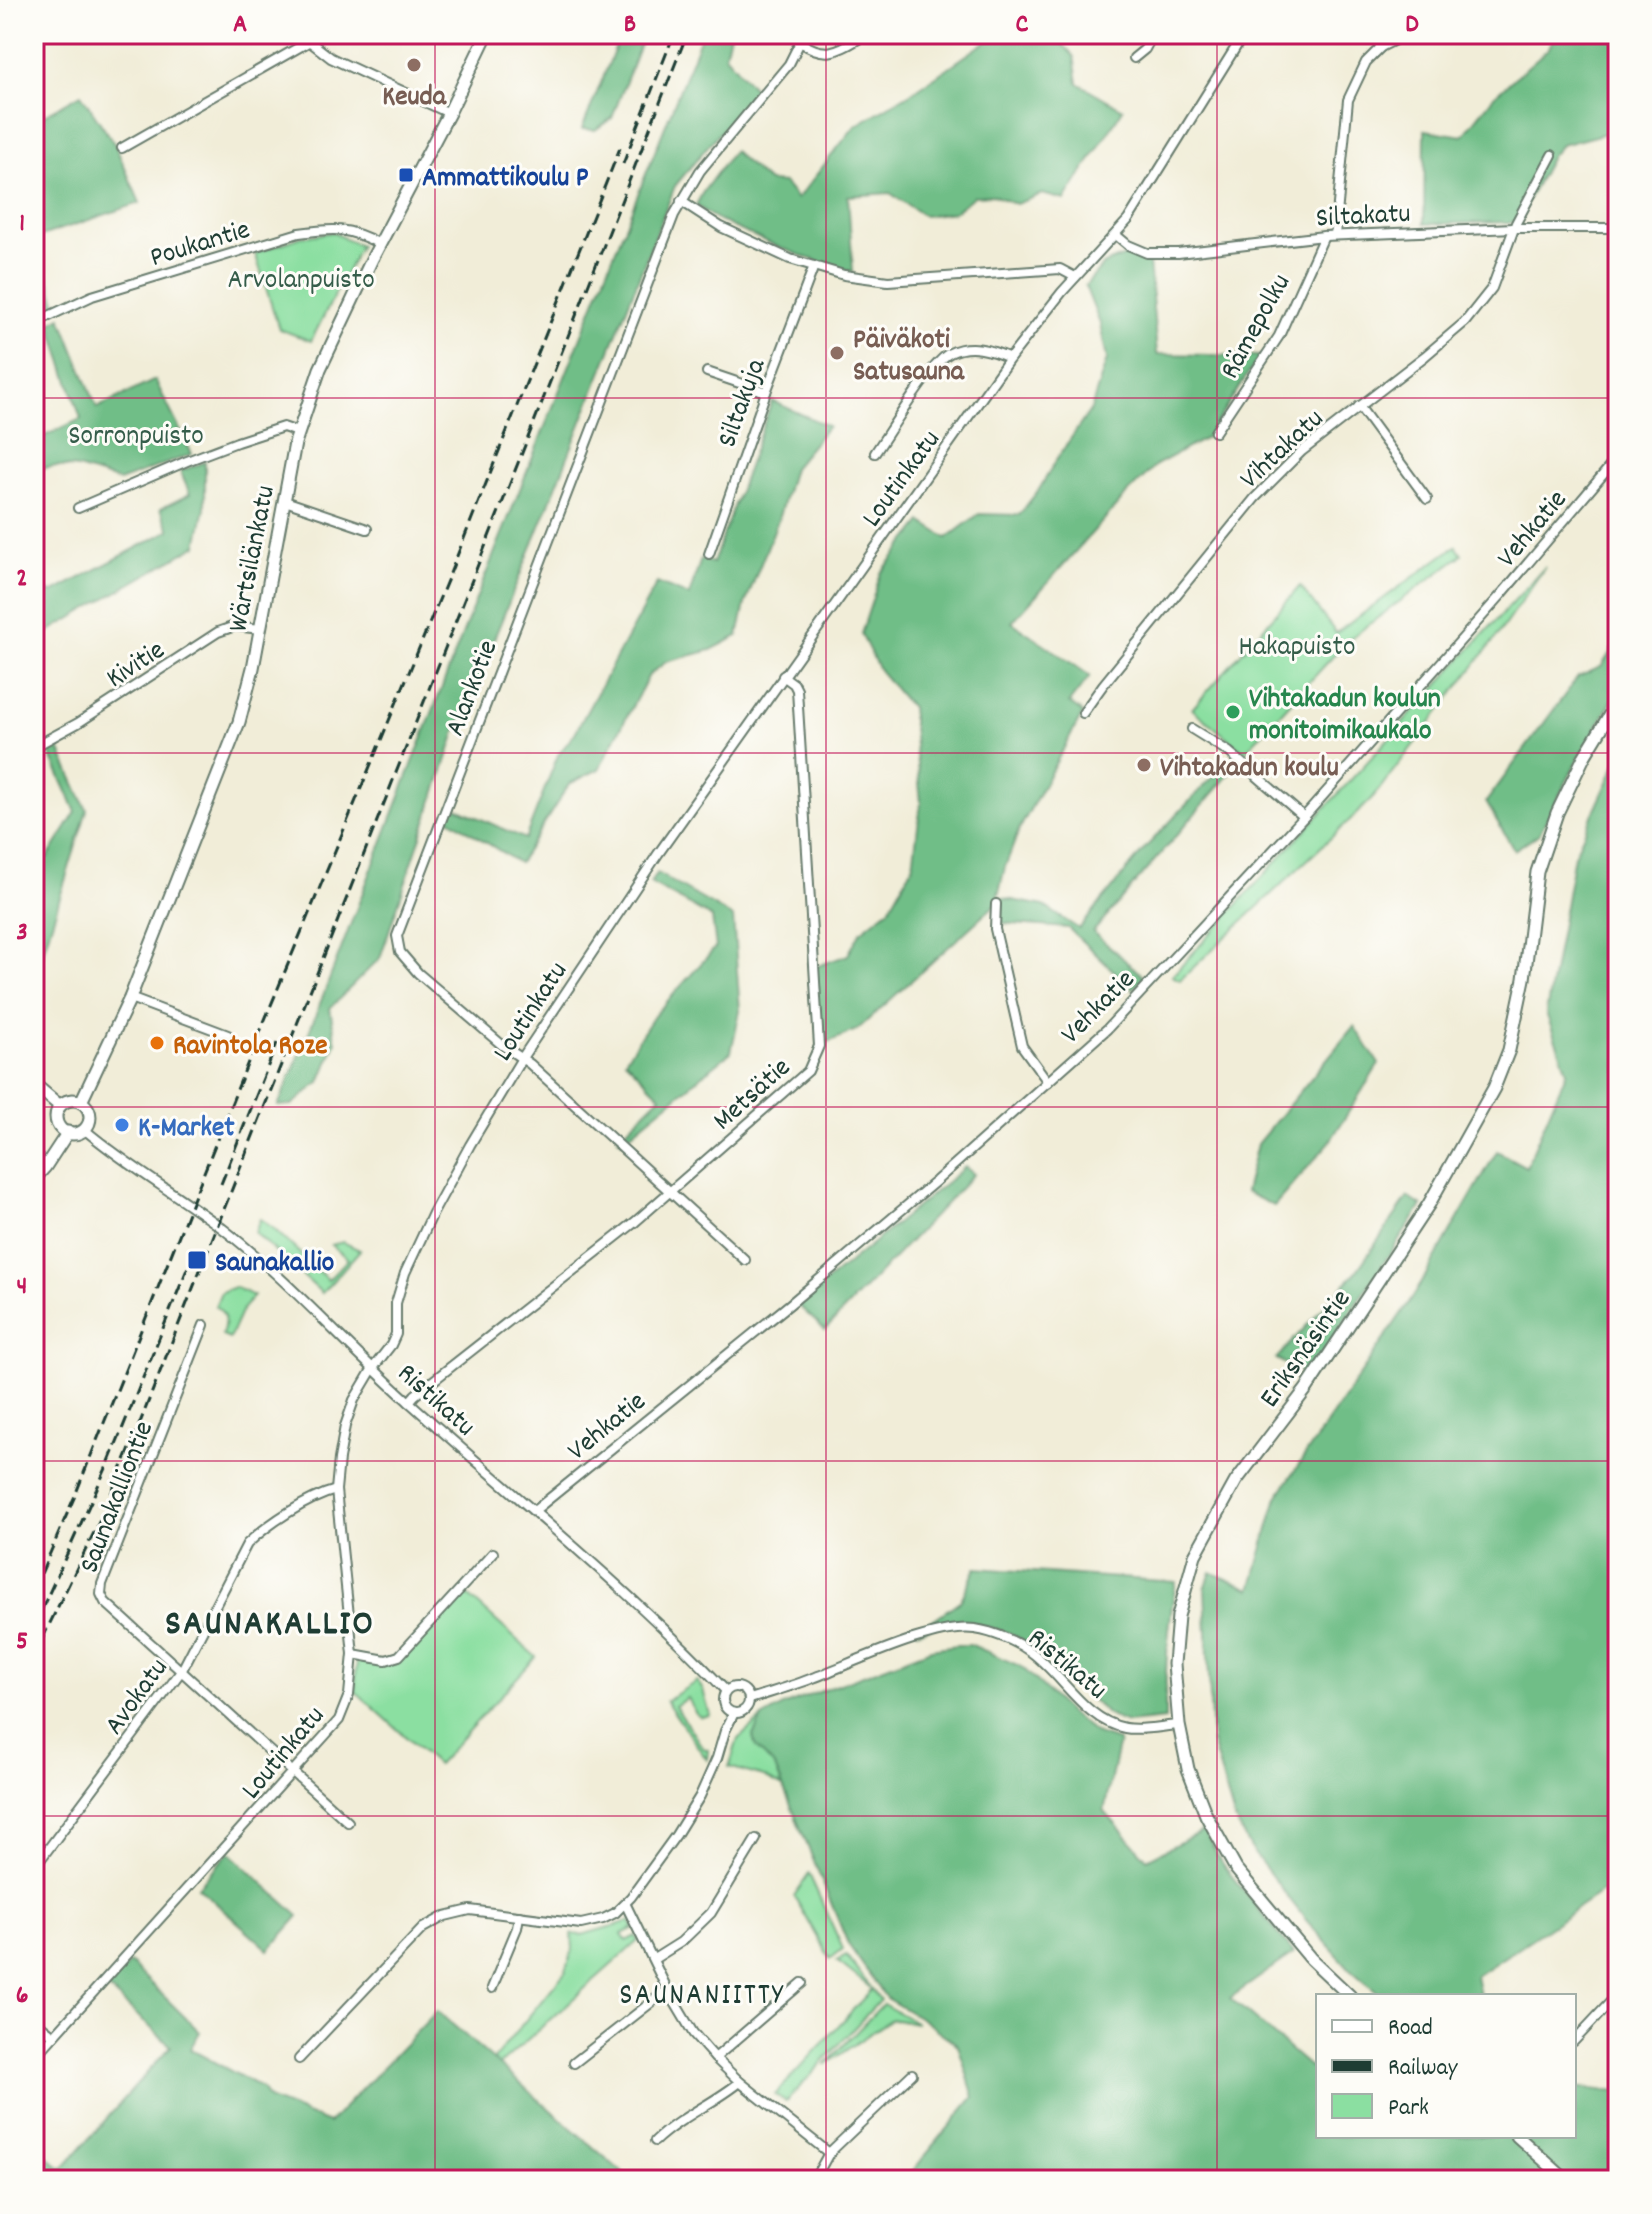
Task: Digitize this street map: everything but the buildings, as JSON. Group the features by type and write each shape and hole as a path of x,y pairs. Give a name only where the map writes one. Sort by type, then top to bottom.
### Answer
{"street":[{"path":"300,34 346,66 449,113"},
{"name":"Wärtsilänkatu","path":"81,1102 130,998 239,722 253,668 298,432 320,369 487,34"},
{"path":"802,38 815,51 825,53 835,52 867,34"},
{"path":"1134,58 1145,49 1153,34"},
{"name":"Loutinkatu","path":"34,2058 339,1720 349,1695 353,1654 336,1490 345,1426 354,1400 396,1334 396,1303 408,1264 470,1145 522,1058 658,854 1010,358 1075,277 1116,235 1134,211 1244,34"},
{"path":"1372,34 1381,47"},
{"path":"1335,235 1348,100 1366,62 1381,47 1407,34"},
{"name":"Alankotie","path":"745,1260 522,1058 502,1045 418,973 400,952 397,936 681,201 700,171 789,64 802,38"},
{"path":"122,148 310,41"},
{"name":"Vihtakatu","path":"1083,713 1255,498 1302,451 1465,322 1492,288 1514,228 1552,155"},
{"path":"681,201 721,227 790,259 844,275 881,281 1060,269 1075,277"},
{"name":"Poukantie","path":"34,323 92,296 299,233 333,228 354,232 380,244"},
{"name":"Siltakatu","path":"1116,235 1128,245 1147,253 1178,253 1335,235 1514,228 1618,228"},
{"name":"Rämepolku","path":"1215,432 1279,336 1324,236"},
{"name":"Siltakuja","path":"709,554 814,266"},
{"path":"875,453 925,379 950,353 970,348 990,349 1010,358"},
{"path":"707,372 766,392"},
{"path":"1359,406 1427,499"},
{"path":"78,508 237,442 283,427 298,432"},
{"name":"Vehkatie","path":"534,1511 790,1304 936,1181 1107,1029 1304,817 1501,595 1618,457"},
{"path":"285,501 367,529"},
{"name":"Kivitie","path":"34,747 78,723 218,632 235,626 260,629"},
{"name":"Metsätie","path":"409,1402 635,1222 808,1071 819,1046 797,690 783,676"},
{"name":"Eriksnäsintie","path":"1348,1994 1311,1959 1236,1869 1197,1796 1179,1725 1174,1664 1178,1616 1195,1555 1236,1481 1307,1388 1429,1204 1494,1088 1509,1050 1524,979 1537,872 1557,813 1584,757 1618,701"},
{"path":"1192,729 1229,752 1304,817"},
{"path":"996,904 995,929 1022,1046 1048,1082"},
{"path":"130,998 228,1035"},
{"path":"34,1084 60,1106"},
{"path":"72,1100 81,1102 88,1109 90,1118 84,1129 76,1133 61,1128 57,1121 60,1106 72,1100"},
{"name":"Ristikatu","path":"84,1129 222,1229 287,1284 409,1402 638,1605 726,1691"},
{"path":"34,1179 68,1132"},
{"name":"Saunakalliontie","path":"204,1325 102,1584 101,1594 105,1602 348,1822"},
{"name":"Avokatu","path":"34,1868 182,1670 247,1544 257,1534 314,1498 336,1490"},
{"path":"353,1654 386,1660 399,1656 493,1553"},
{"name":"Ristikatu","path":"750,1699 926,1635 950,1629 975,1629 1007,1638 1033,1653 1106,1722 1128,1729 1179,1725"},
{"path":"733,1687 740,1687 750,1699 744,1711 734,1713 723,1703 726,1691 733,1687"},
{"path":"299,2059 423,1928 436,1919 470,1910 581,1924 603,1919 626,1905 700,1796 734,1713"},
{"path":"654,1959 681,1942 711,1913 756,1839"},
{"path":"626,1905 668,1991 693,2033 740,2082 829,2153"},
{"path":"492,1988 519,1916"},
{"path":"715,2058 802,1983"},
{"path":"574,2063 668,1991"},
{"path":"1576,2039 1618,1994"},
{"path":"34,2020 54,2036"},
{"path":"814,2180 829,2153 912,2074"},
{"path":"655,2141 740,2082"},
{"path":"1519,2138 1566,2180"}],"green space":[{"path":"621,34 644,34 612,118 595,130 582,129"},
{"path":"702,34 730,34 725,55 757,92 675,186 456,732 380,958 330,1008 336,1043 320,1082 292,1105 278,1106 476,599"},
{"path":"997,34 1058,34 1059,40 1074,56 1078,83 1123,109 1065,200 1042,194 1016,204 993,195 974,196 954,212 924,216 890,193 848,196 853,272 770,243 726,224 696,205 733,151 768,182 784,183 797,199 855,126 919,88"},
{"path":"1555,34 1618,34 1618,130 1561,145 1552,155 1516,222 1424,224 1425,130 1463,136 1494,96 1549,48"},
{"path":"81,94 115,145 140,203 35,238 57,305 48,310 34,267 34,121"},
{"name":"Arvolanpuisto","path":"333,232 360,246 311,341 279,329 255,253 301,237"},
{"path":"1127,255 1149,262 1157,354 1260,356 1206,438 1156,465 1012,622 1090,676 1069,703 1083,713 1019,830 996,904 857,1030 819,1046 815,967 848,955 861,931 889,909 913,866 921,802 911,708 879,670 861,634 881,573 922,522 947,538 979,514 1019,515 1040,488 1091,409 1107,359 1100,324 1085,286 1104,264"},
{"name":"Sorronpuisto","path":"61,317 97,408 155,380 192,454 119,481 78,468 56,466 34,469 34,441 81,419 50,323"},
{"path":"772,401 828,426 793,468 778,520 745,604 738,636 711,650 666,662 649,675 599,769 569,784 519,863 448,818 453,806 525,839 558,755 575,733 657,583 689,596 701,559 713,563"},
{"name":"Sorronpuisto","path":"205,462 205,508 197,545 34,640 34,591 54,592 170,530 160,509 190,494 180,471"},
{"name":"Hakapuisto","path":"1456,546 1462,555 1348,640 1245,752 1192,709 1300,586 1336,633"},
{"path":"1545,567 1495,639 1371,800 1180,980 1172,976"},
{"path":"1618,640 1618,691 1539,834 1514,850 1486,802 1578,677 1601,667"},
{"path":"56,742 87,810 34,981 34,863 48,857 76,812 47,747"},
{"path":"1230,759 1237,765 1093,932 1144,977 1133,989 1068,928 1000,923 1001,898 1044,906 1079,929 1146,847"},
{"path":"1618,760 1618,1881 1476,1976 1480,1994 1379,1994 1351,1970 1306,1920 1250,1848 1234,1818 1212,1742 1205,1589 1211,1572 1251,1589 1277,1497 1416,1292 1497,1151 1526,1167 1567,1071 1546,1013 1574,855"},
{"path":"657,873 733,917 740,1011 731,1052 622,1141 618,1138 661,1096 625,1060 654,1016 716,947 712,918 650,883"},
{"path":"1354,1026 1379,1064 1329,1143 1274,1206 1245,1192 1257,1144"},
{"path":"965,1167 974,1174 825,1330 798,1305"},
{"path":"1408,1197 1422,1206 1308,1375 1276,1359 1356,1272"},
{"path":"260,1219 328,1280 348,1259 331,1245 343,1242 360,1250 322,1293 255,1233"},
{"path":"234,1287 254,1296 243,1308 229,1339 222,1336 224,1316 215,1306 221,1292"},
{"path":"976,1568 1176,1582 1167,1650 1165,1719 1127,1723 1109,1716 1038,1649 1007,1632 973,1623 950,1622 916,1632 961,1600"},
{"path":"464,1592 536,1657 437,1765 355,1691 357,1659 386,1665 396,1663"},
{"path":"972,1645 1022,1667 1069,1713 1099,1735 1119,1741 1104,1811 1147,1859 1204,1830 1222,1864 1294,1953 1230,1998 1316,2072 1316,2138 1576,2138 1576,2087 1618,2092 1618,2180 905,2180 974,2097 958,2045 886,1998 848,1944 775,1767 756,1747 753,1736 762,1718 785,1705 931,1649"},
{"path":"697,1681 710,1715 701,1717 696,1714 687,1698 675,1706 703,1748 708,1750 707,1760 666,1701"},
{"path":"762,1718 753,1736 756,1747 775,1767 783,1787 764,1777 729,1767 738,1739"},
{"path":"229,1852 299,1916 269,1950 198,1887"},
{"path":"809,1874 843,1949 830,1959 794,1896"},
{"path":"630,1921 634,1928 622,1934 626,1941 636,1936 638,1941 499,2065 493,2060 566,1971 573,1949 572,1934 582,1935"},
{"path":"846,1955 871,1988 837,1961"},
{"path":"130,1963 200,2032 190,2049 262,2088 268,2099 329,2123 437,2011 631,2180 34,2180 34,2145 62,2169 171,2046 106,1987"},
{"path":"872,1989 880,2000 786,2102 775,2095"},
{"path":"883,2004 917,2023 891,2019 825,2065"}],"railway":[{"path":"623,164 674,34"},
{"path":"34,1656 101,1518 130,1448 687,34"},
{"path":"34,1590 449,576 620,148"},
{"path":"221,1184 277,1043"},
{"path":"34,1626 108,1464 196,1247"}],"place":[{"name":"Keuda","path":"414,65"},
{"name":"Ammattikoulu P","path":"406,175"},
{"name":"Päiväkoti Satusauna","path":"837,353"},
{"name":"Vihtakadun koulun monitoimikaukalo","path":"1233,712"},
{"name":"Vihtakadun koulu","path":"1144,765"},
{"name":"Ravintola Roze","path":"157,1043"},
{"name":"K-Market","path":"122,1125"},
{"name":"Saunakallio","path":"197,1260"}],"district":[{"name":"SAUNAKALLIO","path":"270,1620"},
{"name":"SAUNANIITTY","path":"702,1993"}]}
